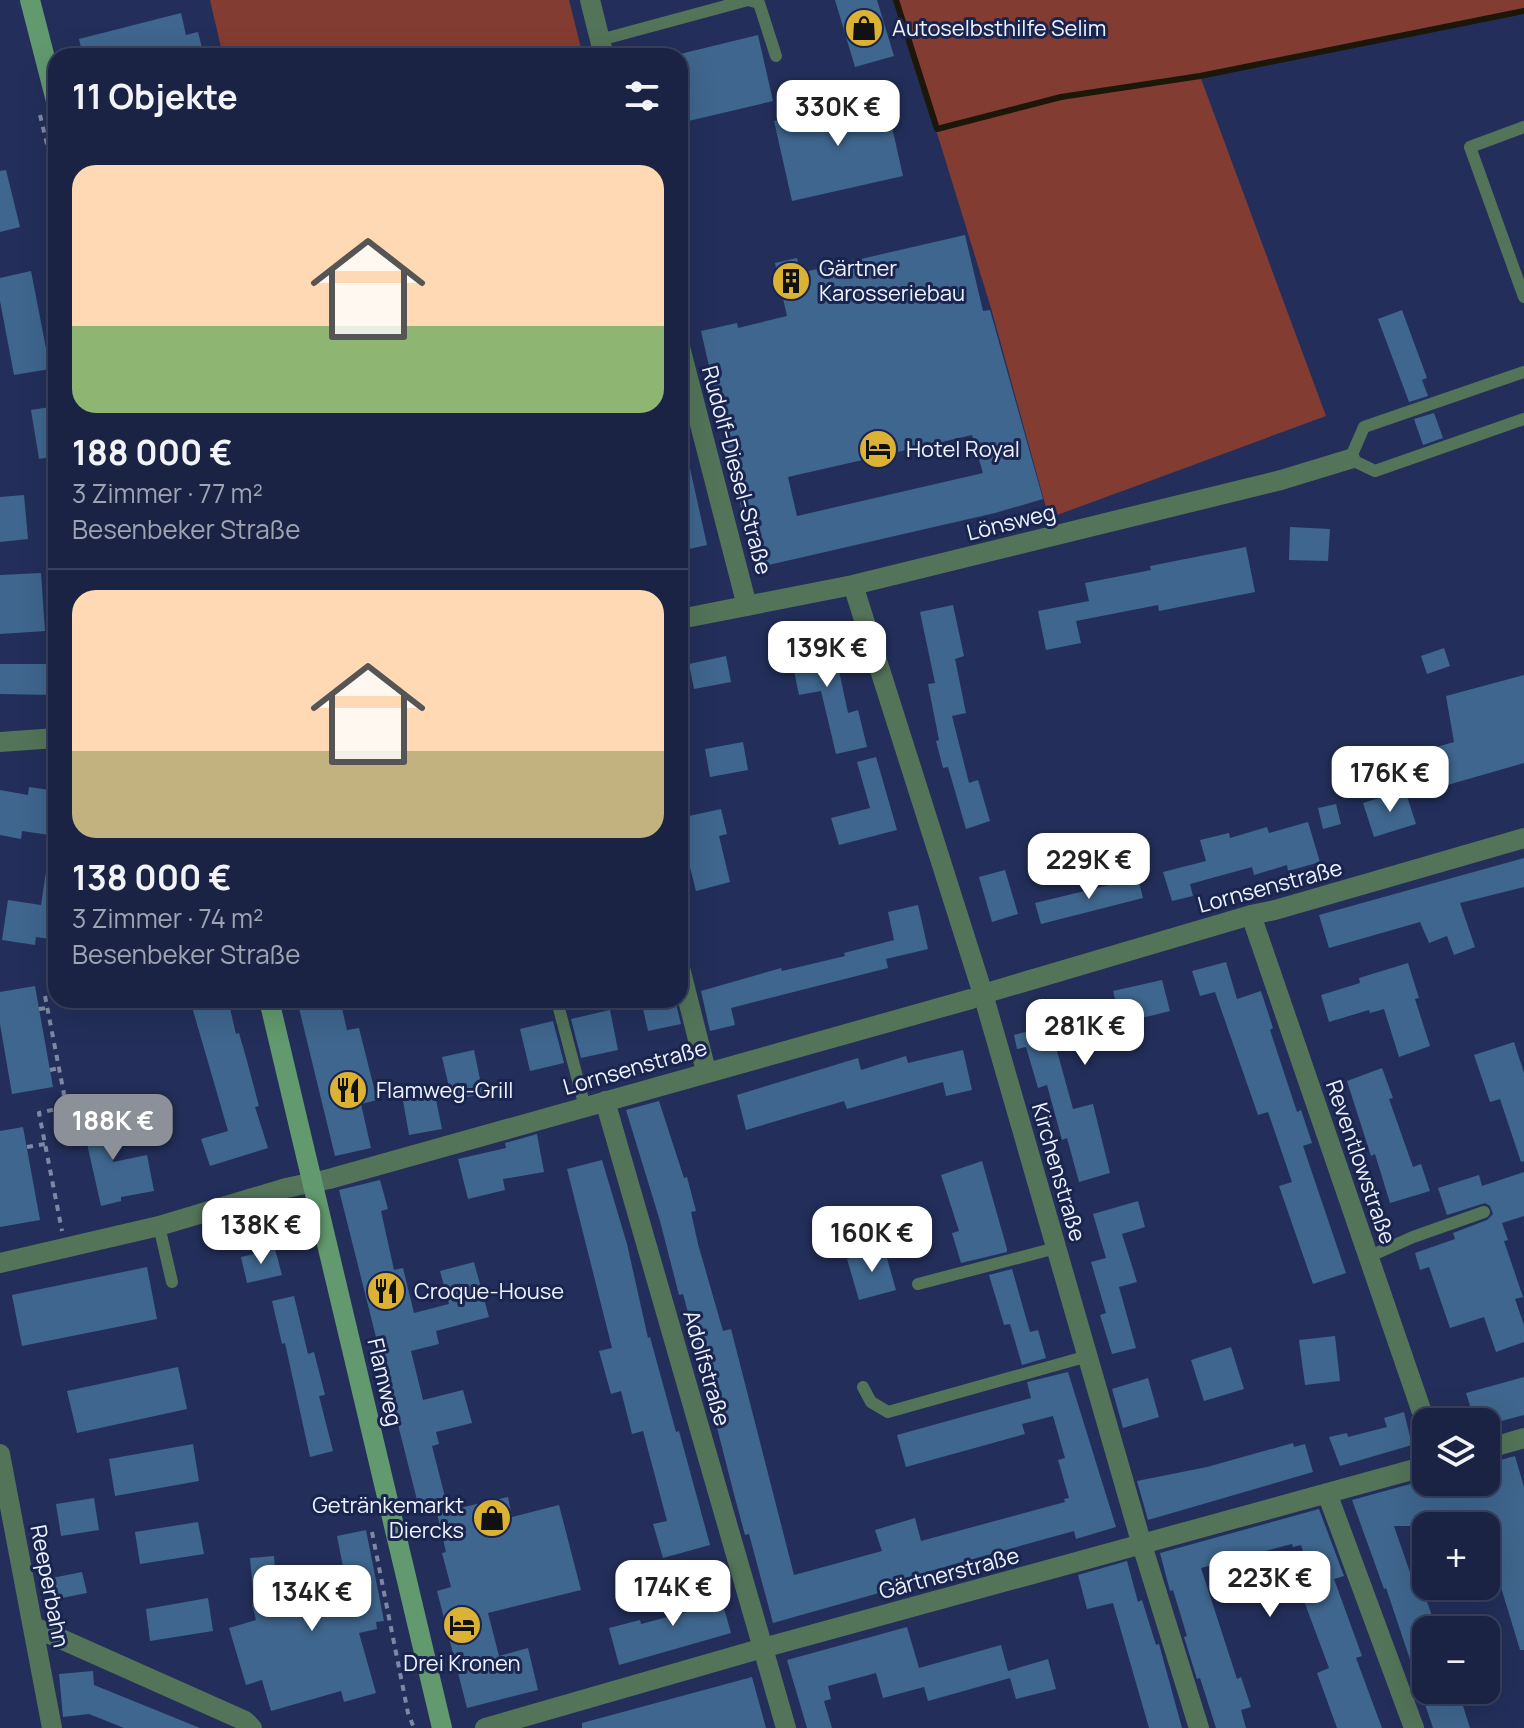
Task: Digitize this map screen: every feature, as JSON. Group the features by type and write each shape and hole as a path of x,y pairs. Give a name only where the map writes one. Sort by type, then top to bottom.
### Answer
{"main road":[{"path":"30,0 48,70"},
{"name":"Flamweg","path":"271,1008 442,1728"}],"street":[{"path":"590,0 602,48"},
{"name":"Rudolf-Diesel-Straße","path":"688,378 747,606"},
{"name":"Lönsweg","path":"688,617 853,585 1281,480 1350,459"},
{"name":"Kirchenstraße","path":"853,585 1199,1728"},
{"path":"0,742 48,739"},
{"name":"Lornsenstraße","path":"0,1263 159,1226 329,1179 1524,838"},
{"name":"Reventlowstraße","path":"1251,915 1420,1408"},
{"path":"688,1000 706,1071"},
{"name":"Adolfstraße","path":"595,1104 786,1728"},
{"path":"1500,1445 1524,1438"},
{"name":"Reeperbahn","path":"0,1454 52,1728"},
{"name":"Gärtnerstraße","path":"485,1728 763,1648 1412,1470"},
{"path":"1327,1493 1414,1728"},
{"path":"34,1627 245,1721 252,1728"}],"lane":[{"path":"602,48 748,0 759,3 776,56"},
{"path":"1524,127 1470,147 1524,297"},
{"path":"1524,372 1364,427 1350,459 1375,471 1524,419"},
{"path":"560,1008 595,1104"},
{"path":"1368,1257 1484,1212"},
{"path":"159,1226 172,1282"},
{"path":"918,1284 1056,1248"},
{"path":"863,1387 871,1402 888,1412 1088,1356"}],"path":[{"path":"45,996 64,1094 56,1109 39,1113 65,1249"},
{"path":"39,1009 47,1008"},
{"path":"50,1070 59,1068"},
{"path":"27,1147 45,1144"},
{"path":"407,1702 414,1728"},
{"path":"406,1728 411,1718"}],"shaded area":[{"path":"210,0 569,0 581,48 221,48"},
{"path":"896,0 1524,0 1524,11 1200,76 1326,416 1049,518 991,308"}],"building":[{"name":"Autoselbsthilfe Selim","path":"835,0 877,0 894,56 855,67"},
{"path":"181,13 186,35 198,32 202,48 81,48 79,39"},
{"path":"758,35 773,101 688,121 688,52"},
{"path":"885,96 903,176 792,201 774,121"},
{"path":"6,170 20,227 0,232 0,171"},
{"name":"Hotel Royal","path":"965,235 983,311 990,310 1043,499 995,513 755,568 701,331 737,323 738,328 787,316 775,263 797,258 800,273","holes":["972,435 983,473 797,516 788,477"]},
{"path":"31,271 48,369 14,375 0,301 0,278"},
{"path":"1402,310 1427,378 1422,380 1428,396 1409,402 1378,319"},
{"path":"48,407 48,457 39,459 31,410"},
{"path":"1434,413 1443,438 1423,445 1414,419"},
{"path":"688,460 707,545 688,549"},
{"path":"24,495 28,539 0,542 0,497"},
{"path":"1290,527 1330,529 1328,561 1289,560"},
{"path":"1246,547 1255,592 1159,611 1158,605 1076,621 1081,643 1046,650 1038,611 1089,601 1085,583 1151,570 1150,566"},
{"path":"41,573 45,631 0,634 0,575"},
{"path":"953,605 964,656 955,659 966,713 952,716 969,783 978,780 990,821 966,829 948,767 943,768 936,741 939,740 928,684 935,683 920,612"},
{"path":"831,633 848,713 858,710 867,747 836,754 821,691 799,695 788,642"},
{"path":"1444,648 1450,666 1427,674 1421,656"},
{"path":"726,656 731,682 694,689 689,664"},
{"path":"0,664 48,664 48,695 0,694"},
{"path":"1524,675 1524,763 1423,792 1410,755 1454,742 1446,696"},
{"path":"743,742 748,770 710,777 705,749"},
{"path":"876,757 897,830 839,845 831,818 870,808 857,762"},
{"path":"29,787 48,790 48,835 22,831 21,839 0,835 0,790 28,795"},
{"path":"1405,790 1416,824 1374,837 1363,803"},
{"path":"1336,804 1341,824 1323,829 1318,808"},
{"path":"721,809 727,834 719,836 730,882 696,891 688,860 688,816"},
{"path":"1308,822 1320,862 1288,871 1287,865 1254,875 1252,867 1190,884 1193,896 1172,901 1163,872 1206,861 1200,840 1229,833 1230,838 1267,827 1269,833"},
{"path":"1524,858 1524,887 1460,903 1475,947 1454,955 1447,936 1429,943 1420,922 1329,948 1319,915"},
{"path":"1005,870 1018,914 992,922 979,877"},
{"path":"48,872 48,939 36,937 35,945 2,940 8,900 41,905"},
{"path":"1138,878 1143,898 1041,924 1035,903"},
{"path":"918,905 928,949 886,959 888,968 731,1008 735,1025 710,1031 701,991 781,968 782,971 845,956 844,953 894,940 888,912"},
{"path":"1226,962 1237,999 1261,991 1273,1028 1270,1030 1297,1112 1301,1110 1312,1143 1303,1146 1346,1273 1313,1284 1279,1186 1292,1182 1268,1112 1258,1115 1215,992 1200,996 1192,971"},
{"path":"1408,963 1419,998 1415,999 1430,1046 1399,1057 1384,1009 1370,1013 1369,1010 1329,1022 1321,995 1360,983 1359,978"},
{"path":"1162,980 1170,1011 1054,1040 1073,1109 1093,1104 1110,1173 1079,1182 1067,1138 1062,1140 1047,1085 1038,1088 1026,1047 1017,1049 1014,1035 1064,1021 1062,1013 1115,999 1113,991"},
{"path":"35,986 53,1087 12,1094 0,1024 0,992"},
{"path":"192,1008 230,1008 247,1061 259,1106 255,1107 268,1148 210,1166 201,1139 228,1131"},
{"path":"299,1008 342,1008 347,1030 359,1028 377,1100 361,1104 371,1148 335,1156"},
{"path":"643,1008 677,1008 681,1024 648,1031"},
{"path":"610,1010 618,1050 581,1058 571,1019"},
{"path":"553,1021 564,1063 530,1071 520,1029"},
{"path":"1514,1042 1524,1073 1524,1161 1521,1162 1500,1099 1490,1102 1474,1055"},
{"path":"474,1050 483,1094 452,1100 442,1057"},
{"path":"963,1050 972,1090 946,1096 943,1082 847,1109 844,1101 746,1130 737,1095 858,1058 861,1070 906,1056 908,1063"},
{"path":"1382,1068 1393,1098 1389,1099 1413,1167 1421,1164 1430,1191 1390,1203 1347,1081"},
{"path":"435,1095 442,1129 409,1135 403,1101"},
{"path":"659,1101 684,1178 687,1177 696,1211 691,1212 698,1244 723,1331 731,1329 794,1575 882,1551 875,1530 915,1518 921,1541 1065,1502 1064,1499 1069,1498 1058,1460 1065,1458 1053,1416 1022,1424 1025,1434 906,1467 897,1435 1031,1398 1027,1382 1068,1372 1116,1527 1076,1539 1074,1531 930,1571 931,1574 878,1590 879,1593 773,1623 749,1534 745,1535 683,1294 679,1295 626,1110"},
{"path":"100,1103 113,1162 147,1155 154,1191 121,1197 121,1201 101,1206 79,1108"},
{"path":"23,1127 40,1220 0,1227 0,1131"},
{"path":"537,1134 544,1172 503,1179 505,1190 468,1199 458,1159 506,1148 505,1143"},
{"path":"602,1160 627,1244 648,1338 676,1432 679,1431 710,1545 663,1558 653,1524 667,1521 643,1431 632,1434 621,1391 611,1394 599,1351 612,1348 567,1169"},
{"path":"982,1161 1007,1252 961,1263 952,1233 959,1231 941,1175"},
{"path":"1524,1172 1524,1216 1502,1223 1508,1240 1504,1241 1523,1297 1515,1299 1524,1325 1524,1342 1496,1352 1484,1317 1450,1328 1429,1267 1420,1270 1415,1253 1455,1239 1453,1233 1487,1220 1493,1214 1485,1203 1447,1215 1438,1188 1479,1175 1482,1186"},
{"path":"380,1180 388,1209 381,1211 394,1270 403,1268 414,1313 449,1304 440,1271 474,1262 489,1317 436,1331 439,1344 411,1351 423,1400 463,1390 472,1423 436,1432 439,1444 432,1446 445,1497 418,1504 339,1190"},
{"path":"1138,1201 1145,1227 1122,1234 1137,1282 1119,1287 1136,1348 1112,1354 1100,1315 1106,1313 1091,1262 1106,1258 1093,1214"},
{"path":"884,1248 896,1290 859,1300 847,1259"},
{"path":"275,1249 282,1275 247,1283 241,1257"},
{"path":"147,1267 157,1319 22,1346 12,1295"},
{"path":"1012,1269 1030,1332 1038,1330 1046,1358 1022,1365 1010,1324 1004,1325 989,1275"},
{"path":"294,1296 308,1354 314,1352 325,1395 319,1396 333,1451 310,1457 285,1343 282,1344 272,1301"},
{"path":"1335,1336 1340,1381 1305,1385 1299,1340"},
{"path":"1231,1347 1244,1389 1204,1401 1191,1360"},
{"path":"178,1367 187,1409 77,1433 67,1391"},
{"path":"1524,1377 1524,1415 1500,1421 1500,1408 1471,1408 1466,1393"},
{"path":"1148,1378 1159,1417 1123,1428 1112,1389"},
{"path":"1404,1412 1412,1445 1340,1466 1329,1437 1347,1433 1348,1437 1387,1427 1384,1418"},
{"path":"1293,1443 1294,1447 1305,1444 1313,1472 1148,1520 1137,1481 1207,1467"},
{"path":"193,1444 199,1481 115,1496 109,1459"},
{"path":"1515,1456 1524,1487 1524,1650 1520,1650 1500,1584 1500,1512 1412,1512 1412,1526 1394,1526 1412,1578 1412,1600 1426,1600 1432,1616 1412,1616 1412,1665 1352,1500 1412,1484 1412,1496 1500,1496 1500,1460"},
{"path":"508,1497 512,1517 559,1505 581,1590 488,1613 499,1656 528,1648 538,1690 467,1708 437,1591 451,1587 442,1553 446,1552 437,1513"},
{"path":"94,1498 99,1530 61,1536 56,1504"},
{"path":"1319,1509 1344,1576 1334,1579 1362,1656 1356,1658 1382,1728 1337,1728 1317,1673 1329,1668 1304,1601 1318,1596 1301,1545 1293,1547 1292,1544 1201,1568 1237,1679 1241,1677 1251,1707 1241,1710 1246,1728 1216,1728 1200,1678 1197,1679 1184,1637 1187,1636 1160,1553"},
{"path":"198,1522 204,1554 140,1564 135,1532"},
{"path":"366,1530 384,1621 376,1622 377,1629 359,1633 376,1693 344,1702 341,1691 271,1711 262,1680 246,1685 229,1628 256,1620 252,1604 250,1558 274,1556 278,1602 347,1587 337,1536"},
{"path":"1127,1561 1138,1602 1142,1600 1156,1645 1159,1644 1182,1728 1149,1728 1113,1603 1087,1609 1078,1575"},
{"path":"82,1572 87,1593 52,1600 47,1579"},
{"path":"717,1584 731,1633 619,1665 609,1628 640,1620 641,1624 690,1611 685,1593"},
{"path":"208,1598 213,1631 150,1641 146,1609"},
{"path":"907,1627 919,1668 1001,1645 1008,1671 1048,1659 1056,1689 1016,1699 1010,1678 928,1701 924,1687 883,1698 876,1673 828,1686 831,1699 824,1701 832,1728 807,1728 787,1660"},
{"path":"93,1671 94,1685 200,1728 124,1728 89,1714 63,1717 59,1674"},
{"path":"752,1677 766,1728 582,1728 582,1723"},
{"path":"1425,1704 1462,1704 1470,1728 1433,1728"}],"waterway":[{"path":"896,0 937,129 1061,97 1200,76 1524,11"}],"place":[{"name":"Autoselbsthilfe Selim","path":"864,28"},
{"name":"Gärtner Karosseriebau","path":"791,281"},
{"name":"Hotel Royal","path":"878,449"},
{"name":"Flamweg-Grill","path":"348,1090"},
{"name":"Croque-House","path":"386,1291"},
{"name":"Getränkemarkt Diercks","path":"492,1518"},
{"name":"Drei Kronen","path":"462,1625"}]}
